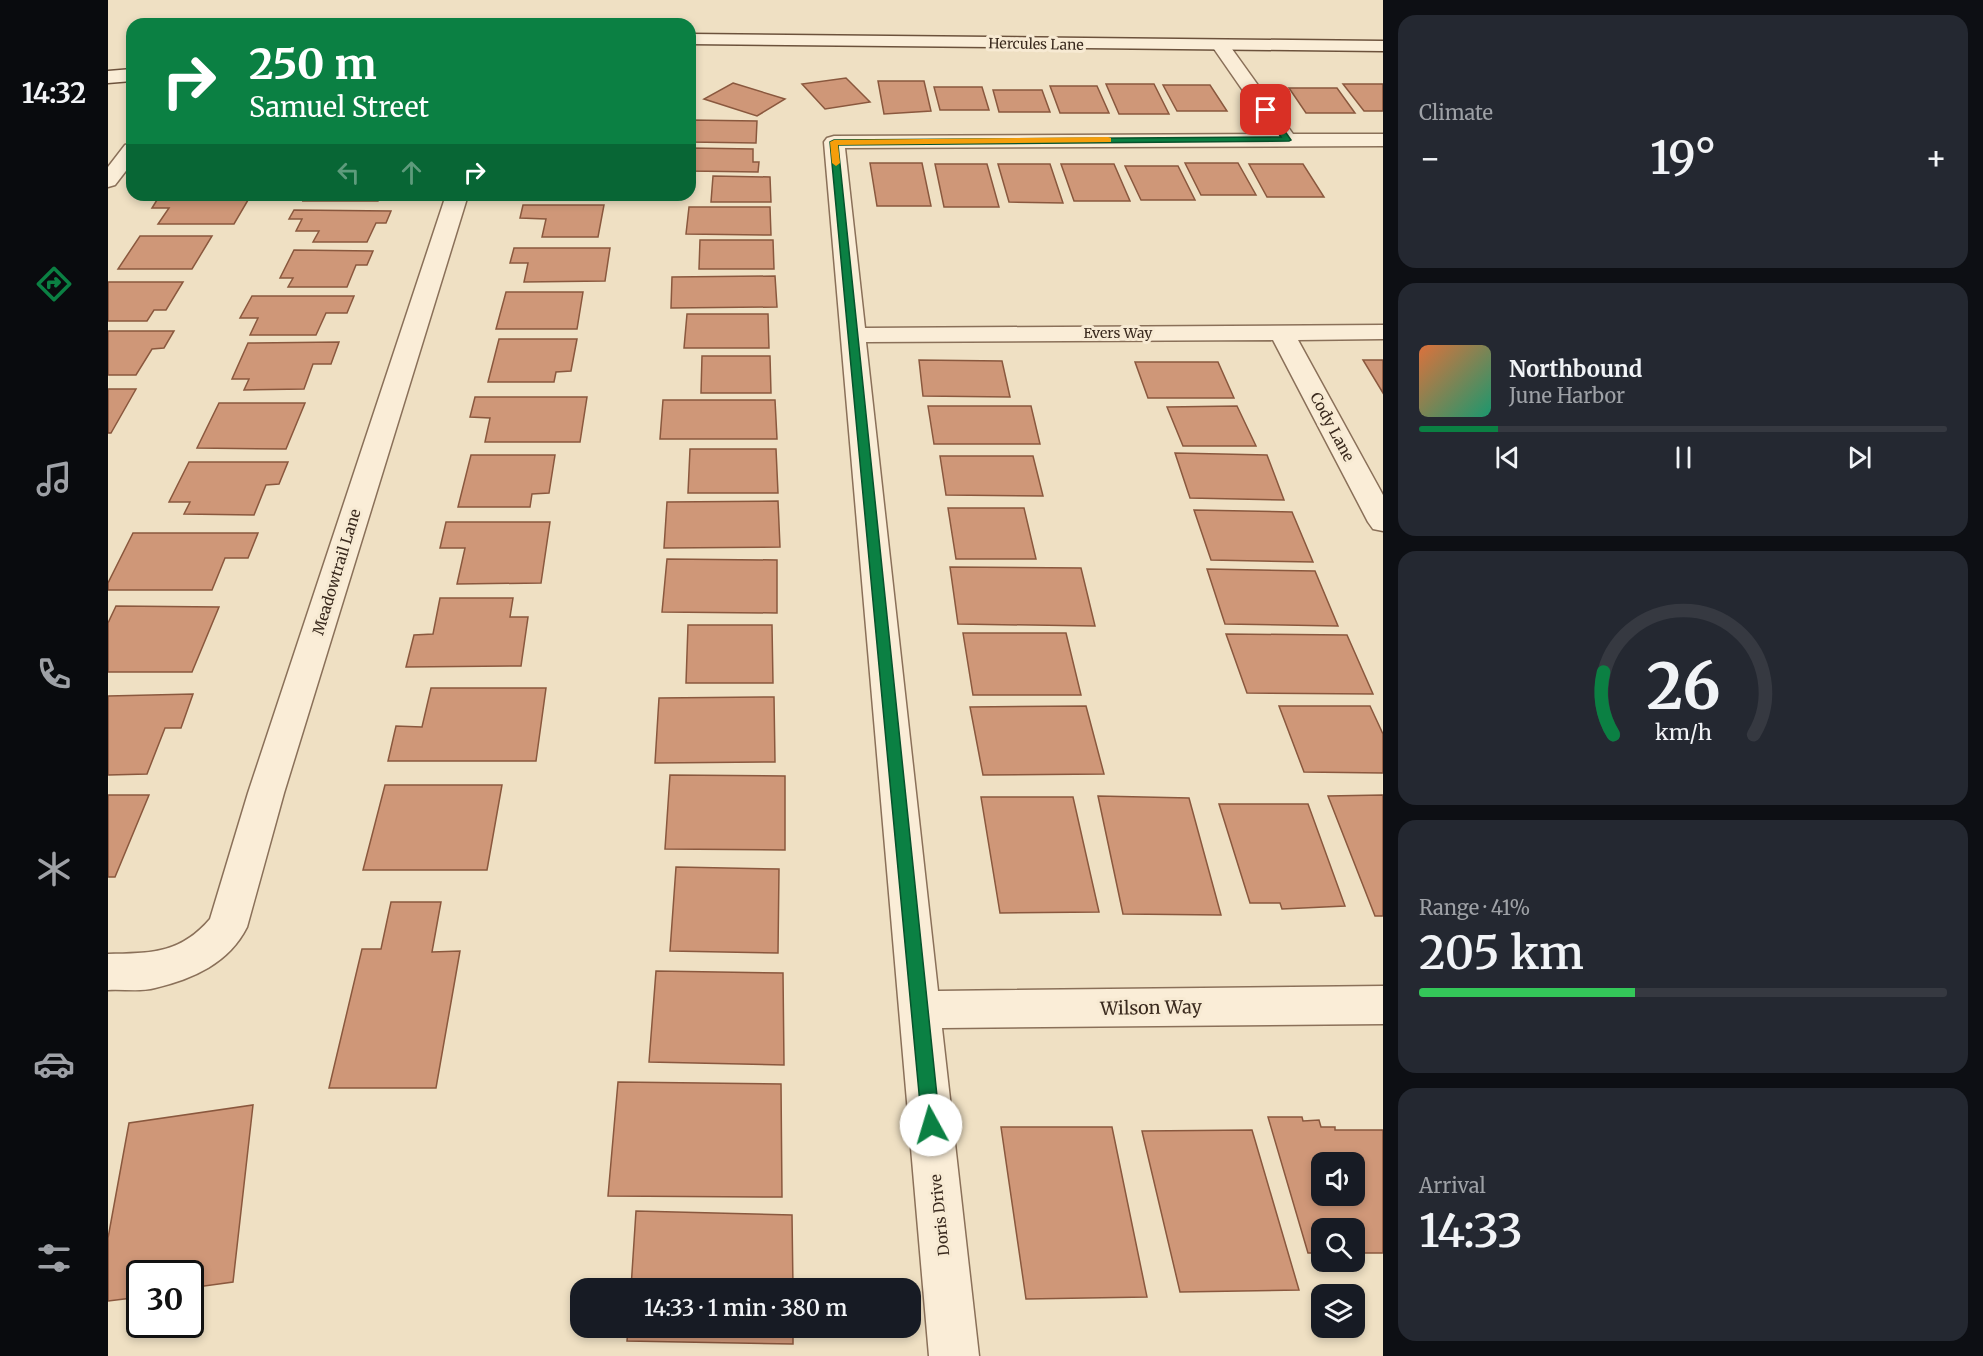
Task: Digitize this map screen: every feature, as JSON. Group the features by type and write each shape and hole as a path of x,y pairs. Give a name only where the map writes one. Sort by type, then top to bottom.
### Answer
{"street":[{"name":"Hercules Lane","path":"696,39 1383,46"},
{"path":"1221,46 1287,140 1383,140"},
{"path":"108,77 126,76"},
{"name":"Doris Drive","path":"954,1356 834,142 1287,140"},
{"path":"108,181 126,157"},
{"name":"Meadowtrail Lane","path":"108,972 154,970 189,959 211,946 227,927 266,793 455,201"},
{"name":"Cody Lane","path":"1281,332 1383,522"},
{"name":"Evers Way","path":"853,334 1383,332"},
{"name":"Wilson Way","path":"920,1010 1383,1005"}],"building":[{"path":"846,78 870,102 825,109 802,84"},
{"path":"878,81 924,81 931,111 884,114"},
{"path":"733,83 785,99 757,116 704,99"},
{"path":"1106,84 1154,84 1169,114 1119,114"},
{"path":"1343,84 1383,84 1383,111 1364,111"},
{"path":"1163,85 1210,85 1227,111 1177,111"},
{"path":"1050,86 1097,86 1109,113 1060,113"},
{"path":"934,87 982,87 989,110 940,110"},
{"path":"1289,88 1337,88 1355,113 1306,113"},
{"path":"993,90 1042,90 1050,112 999,112"},
{"path":"696,120 757,121 756,143 696,142"},
{"path":"696,148 753,149 753,162 759,162 758,172 696,171"},
{"path":"870,163 922,163 931,206 877,206"},
{"path":"1185,163 1238,163 1256,195 1201,195"},
{"path":"935,164 987,164 999,207 944,207"},
{"path":"998,164 1050,164 1063,203 1009,202"},
{"path":"1061,164 1114,164 1130,201 1074,201"},
{"path":"1249,164 1303,164 1324,197 1267,197"},
{"path":"1125,166 1178,166 1195,200 1141,200"},
{"path":"713,176 770,177 771,202 711,202"},
{"path":"156,201 247,201 234,224 158,224 169,208 152,208"},
{"path":"523,205 604,205 598,237 542,237 546,219 520,218"},
{"path":"689,207 770,207 771,235 686,234"},
{"path":"294,210 391,211 386,223 376,223 367,242 313,242 319,231 296,231 302,219 289,219"},
{"path":"140,236 212,236 192,269 118,269"},
{"path":"700,240 773,240 774,269 699,269"},
{"path":"514,248 610,248 605,281 524,282 528,263 510,263"},
{"path":"294,250 373,251 367,265 356,265 347,287 288,287 293,278 280,278"},
{"path":"775,276 777,307 671,308 672,277"},
{"path":"108,282 183,282 166,310 154,310 147,321 108,321"},
{"path":"506,292 583,292 577,329 496,329"},
{"path":"252,296 354,296 347,313 326,313 316,335 250,335 258,318 240,318"},
{"path":"687,314 768,314 769,348 684,348"},
{"path":"108,331 174,331 164,348 152,349 136,375 108,375"},
{"path":"499,339 577,339 571,371 556,372 554,382 488,382"},
{"path":"339,342 331,364 313,364 304,389 244,390 249,379 232,379 248,343"},
{"path":"702,356 770,356 771,393 701,393"},
{"path":"919,360 1002,361 1010,397 923,396"},
{"path":"1363,360 1383,360 1383,393"},
{"path":"1135,362 1218,362 1234,398 1148,398"},
{"path":"108,389 136,389 111,433 108,433"},
{"path":"475,397 587,397 580,442 485,442 490,418 470,417"},
{"path":"663,400 775,400 777,439 660,439"},
{"path":"219,403 305,403 286,449 197,448"},
{"path":"928,406 1031,406 1040,444 934,444"},
{"path":"1237,406 1256,446 1183,446 1167,407"},
{"path":"690,449 776,449 778,493 688,493"},
{"path":"1175,453 1267,455 1284,500 1190,498"},
{"path":"471,455 555,455 549,493 532,494 530,507 458,507"},
{"path":"940,456 1033,456 1043,496 946,495"},
{"path":"189,462 288,462 279,484 266,485 254,515 184,514 190,502 169,502"},
{"path":"778,501 780,547 664,548 667,502"},
{"path":"948,508 1024,508 1036,559 956,559"},
{"path":"1194,510 1292,512 1313,562 1211,560"},
{"path":"446,522 550,522 541,583 457,584 465,548 440,548"},
{"path":"133,533 258,533 248,558 225,558 212,590 108,590 108,583"},
{"path":"667,559 777,560 777,613 662,612"},
{"path":"950,567 1081,568 1095,626 958,624"},
{"path":"1207,569 1315,571 1338,626 1225,624"},
{"path":"440,598 513,598 510,617 528,617 521,666 406,667 414,635 433,634"},
{"path":"116,606 219,607 192,672 108,672 108,623"},
{"path":"688,625 772,625 773,683 686,683"},
{"path":"963,633 1066,633 1081,695 973,695"},
{"path":"1226,634 1347,635 1373,694 1247,693"},
{"path":"431,688 546,688 536,761 388,761 396,726 422,727"},
{"path":"193,694 181,728 165,728 147,774 108,775 108,696"},
{"path":"774,697 775,762 655,763 659,698"},
{"path":"1086,706 1104,774 983,775 970,707"},
{"path":"1279,706 1370,706 1383,734 1383,773 1304,772"},
{"path":"670,775 785,776 785,850 665,849"},
{"path":"385,785 502,785 487,870 363,870"},
{"path":"108,795 149,795 115,877 108,877"},
{"path":"1383,795 1383,916 1375,916 1328,796"},
{"path":"1098,796 1189,798 1221,915 1123,914"},
{"path":"981,797 1073,797 1099,912 1000,913"},
{"path":"1219,804 1308,804 1345,906 1282,909 1280,903 1250,903"},
{"path":"676,867 779,869 778,953 670,951"},
{"path":"391,902 441,902 432,952 460,951 436,1088 329,1088 362,949 381,949"},
{"path":"656,971 783,973 784,1065 649,1062"},
{"path":"618,1082 781,1084 782,1197 608,1196"},
{"path":"253,1105 233,1282 204,1286 204,1260 126,1260 126,1299 108,1301 108,1238 129,1123"},
{"path":"1268,1117 1302,1117 1303,1121 1319,1120 1321,1127 1335,1127 1335,1130 1383,1130 1383,1253 1365,1253 1365,1218 1311,1218 1311,1253 1308,1253"},
{"path":"1001,1127 1112,1127 1147,1297 1026,1299"},
{"path":"1252,1130 1299,1290 1180,1292 1142,1131"},
{"path":"636,1211 792,1215 793,1278 632,1278"},
{"path":"627,1338 793,1338 793,1344 627,1341"}],"slow traffic":[{"path":"836,163 834,142 1108,140"}],"route":[{"path":"931,1125 834,142 870,140 1287,140 1266,110"}]}
